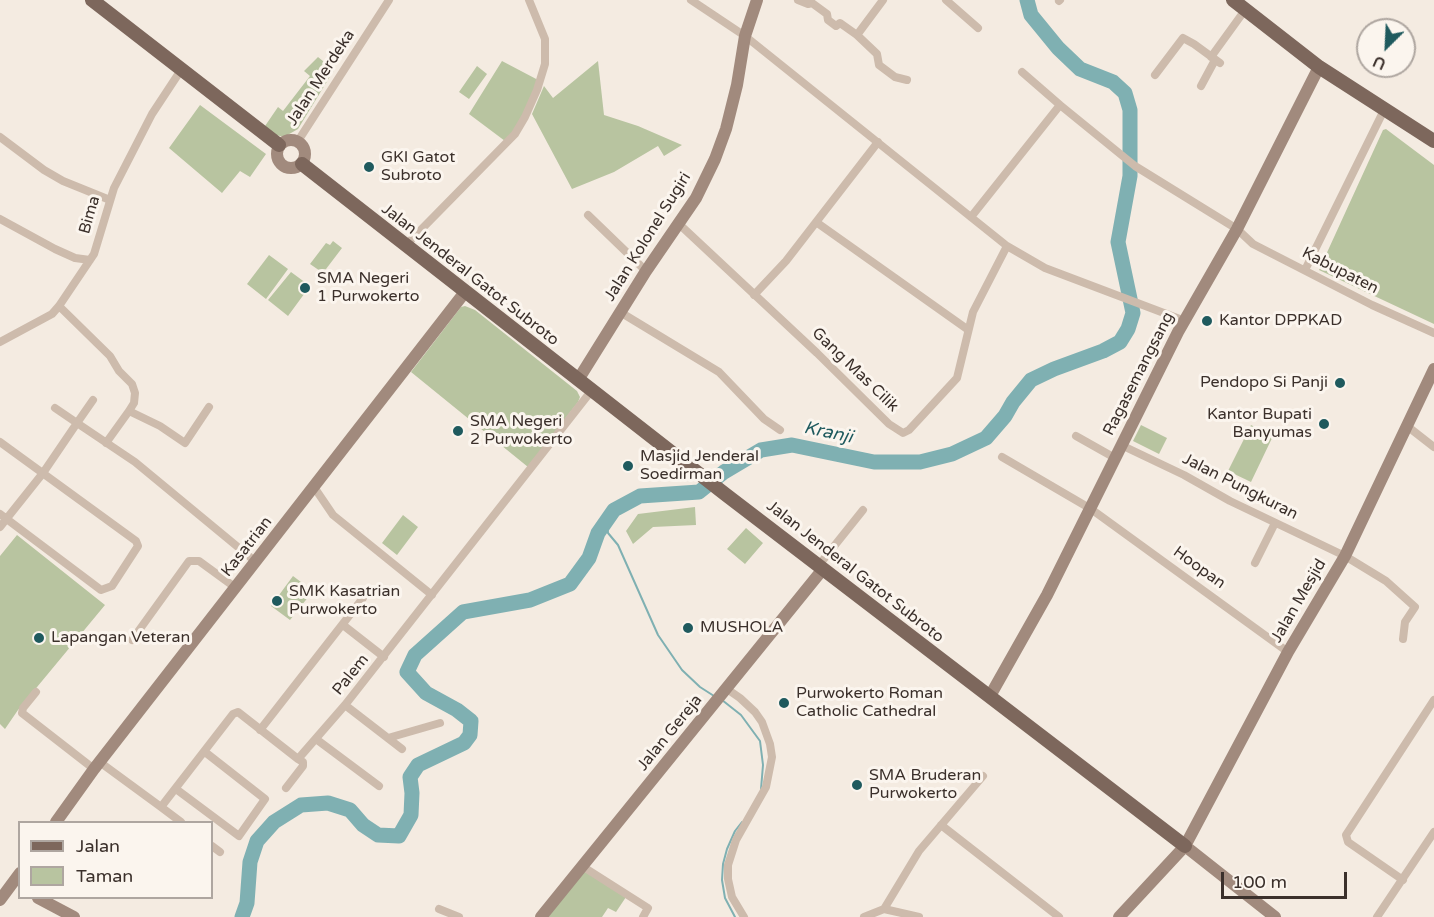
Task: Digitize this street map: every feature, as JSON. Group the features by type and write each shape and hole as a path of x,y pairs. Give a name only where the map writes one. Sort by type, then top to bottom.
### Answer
{"main road":[{"path":"92,0 279,145"},
{"path":"1233,0 1319,67 1434,141"},
{"path":"1388,112 1397,124 1434,152"},
{"name":"Jalan Jenderal Gatot Subroto","path":"302,164 725,494 1185,846"}],"street":[{"name":"Jalan Merdeka","path":"298,141 388,0"},
{"path":"406,245 515,134 525,117 545,64 545,39 529,0"},
{"path":"691,0 745,36 1007,246 1045,268 1185,321"},
{"name":"Jalan Kolonel Sugiri","path":"578,380 646,271 696,198 715,159 737,85 745,36 757,0"},
{"path":"798,0 808,4 812,3 827,14 828,20 836,26 840,23 857,35 877,54 879,64 895,77 907,80"},
{"path":"857,35 883,0"},
{"path":"946,0 978,28"},
{"path":"1201,86 1245,9"},
{"path":"1155,75 1183,38 1215,60"},
{"name":"Ragasemangsang","path":"990,696 1047,595 1121,445 1185,321 1237,229 1319,67"},
{"name":"Bima","path":"0,342 52,314 90,260 94,254 114,188 152,114 182,70"},
{"name":"Kabupaten","path":"1022,72 1135,166 1237,229 1253,244 1372,305 1434,333"},
{"path":"971,217 1060,105"},
{"path":"1305,270 1388,112"},
{"path":"0,137 44,170 63,181 110,200"},
{"path":"754,295 786,261 816,222 874,139"},
{"path":"289,140 298,141 306,154 302,164 291,168 282,165 277,157 279,145 289,140"},
{"path":"588,215 646,271"},
{"path":"0,219 55,249 75,258 90,260"},
{"path":"816,222 967,329"},
{"name":"Gang Mas Cilik","path":"679,224 901,433 906,433 957,378 967,329 973,312 1007,246"},
{"path":"1230,242 1253,244"},
{"name":"Kasatrian","path":"57,821 465,292"},
{"path":"59,306 110,356 132,384 135,398 129,411 106,442"},
{"path":"620,312 719,372 764,418 780,430"},
{"name":"Jalan Mesjid","path":"1119,917 1185,846 1288,652 1345,556 1434,369"},
{"name":"Palem","path":"298,759 384,657 592,390"},
{"path":"0,527 3,516 43,472 93,400"},
{"path":"129,411 160,426 185,443 209,407"},
{"path":"55,408 135,462 256,562"},
{"path":"1407,426 1434,447"},
{"path":"1076,436 1115,458"},
{"path":"0,442 138,544 112,586 104,590 94,586 3,516"},
{"name":"Jalan Pungkuran","path":"1121,445 1345,556 1386,581 1414,605 1414,609 1405,622 1403,639"},
{"name":"Hoopan","path":"1002,457 1091,509 1288,652"},
{"path":"314,487 333,515 432,596"},
{"path":"821,567 863,510"},
{"path":"1255,563 1275,523"},
{"path":"132,640 189,561 199,561 236,588"},
{"name":"Jalan Gereja","path":"541,917 725,691 821,567"},
{"path":"260,730 363,598"},
{"path":"342,624 384,657"},
{"path":"725,691 740,698 755,712 766,730 772,757 766,787 736,840 728,866 732,897 744,917"},
{"path":"36,692 23,708 22,713 180,821"},
{"path":"1403,879 1348,842 1346,835 1434,700"},
{"path":"345,705 402,749"},
{"path":"161,807 235,712 245,717 303,762 303,766 286,788"},
{"path":"388,738 440,723"},
{"path":"316,739 379,786"},
{"path":"176,789 239,836 265,799 205,752"},
{"path":"884,909 918,851 983,776"},
{"path":"941,825 1059,917"},
{"path":"1377,917 1434,832"},
{"name":"Jalan Jenderal Gatot Subroto","path":"1185,846 1275,917"},
{"path":"213,847 220,852"},
{"path":"582,866 648,909 643,917"},
{"path":"0,877 17,881 0,900"},
{"path":"42,899 74,917"},
{"path":"439,909 459,917"},
{"path":"864,917 884,909 920,917"}],"green space":[{"path":"318,57 334,70 298,129 284,137 276,135 265,126 278,107 283,111 310,76 304,71"},
{"path":"502,61 540,81 512,138 505,141 469,114"},
{"path":"598,61 604,115 638,126 682,145 664,156 658,146 614,172 572,189 532,114 544,86 553,98"},
{"path":"477,66 487,74 469,99 459,92"},
{"path":"200,105 266,154 250,177 240,171 222,193 169,148"},
{"path":"1386,129 1434,165 1434,324 1319,270 1383,130"},
{"path":"333,241 342,248 323,273 310,264 326,243 330,245"},
{"path":"269,255 288,269 266,299 247,284"},
{"path":"291,272 310,286 288,316 268,300"},
{"path":"465,306 475,310 577,391 580,397 528,467 411,372 461,307"},
{"path":"1141,425 1167,438 1159,454 1133,441"},
{"path":"1251,425 1273,436 1251,482 1228,471"},
{"path":"695,507 696,525 653,527 633,544 626,531 638,514"},
{"path":"403,515 418,527 397,555 382,543"},
{"path":"746,528 763,543 745,564 727,549"},
{"name":"Lapangan Veteran","path":"17,535 105,605 18,710 5,729 0,724 0,556"},
{"path":"293,576 313,591 290,620 271,606"},
{"path":"584,871 626,897 616,912 608,908 602,917 548,917"}],"waterway":[{"name":"Kranji","path":"242,917 247,903 250,862 257,841 274,822 301,805 328,803 350,810 363,825 378,835 399,836 411,815 410,777 418,765 464,743 470,735 471,721 457,710 426,693 407,672 415,655 463,612 530,600 570,584 589,558 598,533 614,510 640,496 699,492 724,472 761,450 792,445 874,462 920,462 952,454 986,438 1031,380 1120,342 1128,329 1133,313 1118,242 1130,176 1130,110 1125,93 1113,82 1080,69 1058,48 1031,15 1027,0"},
{"path":"607,519 608,533 618,545 658,635 682,670 700,687 714,696"},
{"path":"722,700 741,715 760,741 763,765 761,789"},
{"path":"735,917 725,898 722,880 723,864 735,831 742,822"}],"place":[{"name":"GKI Gatot Subroto","path":"369,167"},
{"name":"SMA Negeri 1 Purwokerto","path":"305,288"},
{"name":"Kantor DPPKAD","path":"1207,321"},
{"name":"Pendopo Si Panji","path":"1340,383"},
{"name":"Kantor Bupati Banyumas","path":"1324,424"},
{"name":"SMA Negeri 2 Purwokerto","path":"458,431"},
{"name":"Masjid Jenderal Soedirman","path":"628,466"},
{"name":"SMK Kasatrian Purwokerto","path":"277,601"},
{"name":"MUSHOLA","path":"688,628"},
{"name":"Lapangan Veteran","path":"39,638"},
{"name":"Purwokerto Roman Catholic Cathedral","path":"784,703"},
{"name":"SMA Bruderan Purwokerto","path":"857,785"}]}
